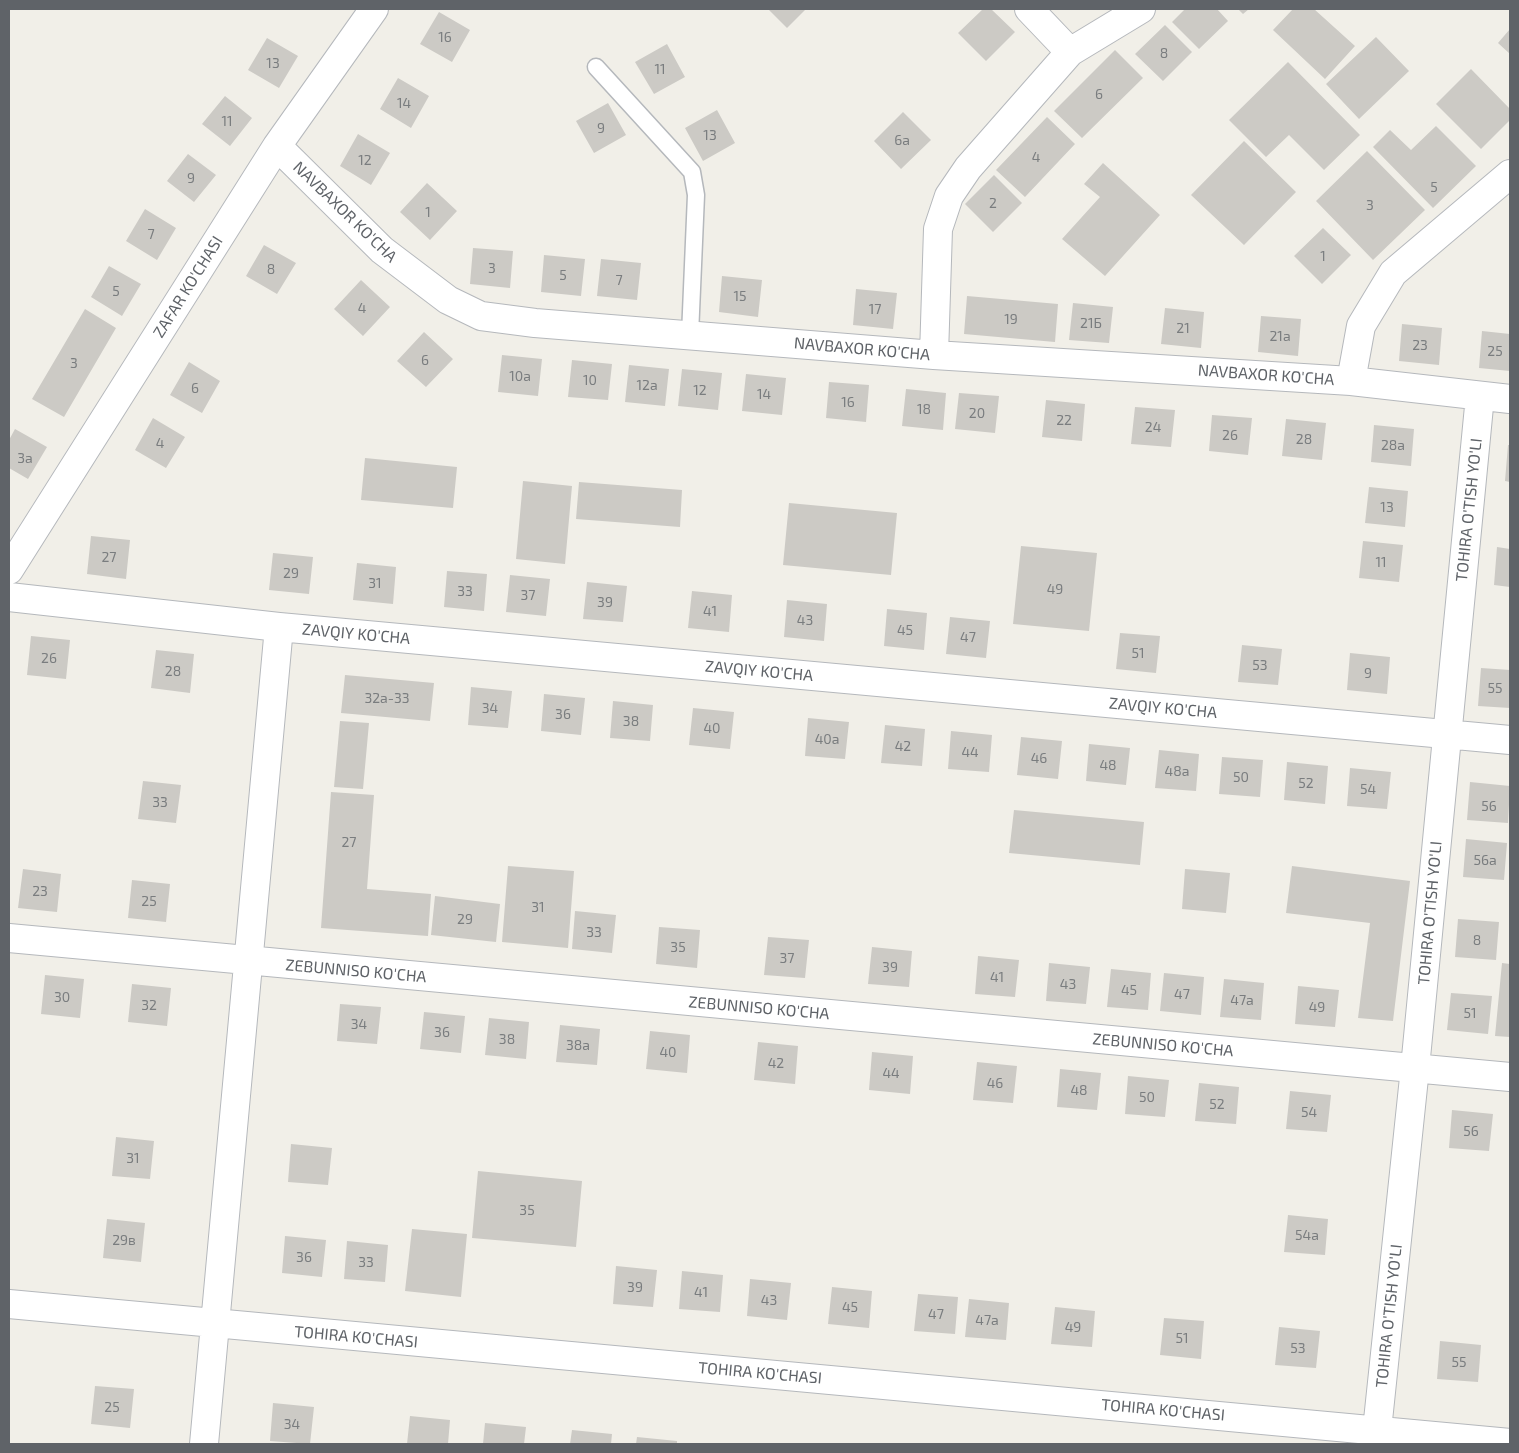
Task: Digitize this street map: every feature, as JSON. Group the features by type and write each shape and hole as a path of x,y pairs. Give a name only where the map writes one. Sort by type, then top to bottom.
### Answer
{"street":[{"name":"ZAFAR KO'CHASI","path":"9,570 277,146 374,9"},
{"path":"1029,9 1070,52"},
{"path":"934,355 938,230 949,196 968,168 1070,52 1141,9"},
{"name":"NAVBAXOR KO'CHA","path":"277,146 382,250 448,300 481,316 934,355 1351,381 1510,399"},
{"path":"1351,381 1361,326 1393,273 1510,174"},
{"name":"TOHIRA O'TISH YO'LI","path":"1377,1430 1415,1068 1480,396"},
{"name":"ZAVQIY KO'CHA","path":"9,596 279,627 1510,740"},
{"path":"204,1444 217,1324 279,627"},
{"name":"ZEBUNNISO KO'CHA","path":"9,938 248,962 1510,1077"},
{"name":"TOHIRA KO'CHASI","path":"9,1304 1510,1443"}],"lane":[{"path":"596,67 692,172 696,195 690,335"}],"building":[{"path":"768,9 806,9 787,28"},
{"path":"983,9 991,9 1015,32 986,61 958,33"},
{"path":"1185,9 1217,9 1228,21 1199,49 1172,22"},
{"path":"1238,9 1249,9 1243,14"},
{"path":"1293,9 1314,9 1355,46 1325,79 1273,30"},
{"path":"439,12 470,30 452,62 420,44"},
{"path":"1165,25 1192,52 1163,81 1135,54"},
{"path":"1510,29 1510,54 1498,43"},
{"path":"1376,37 1409,71 1359,119 1326,84"},
{"path":"267,38 298,56 279,88 248,70"},
{"path":"667,44 685,77 654,94 635,62"},
{"path":"1115,50 1143,78 1082,138 1054,111"},
{"path":"1288,62 1360,135 1324,170 1289,135 1266,157 1229,120"},
{"path":"1471,69 1510,109 1510,120 1481,149 1436,104"},
{"path":"398,78 429,96 411,128 380,109"},
{"path":"225,96 252,118 230,146 202,124"},
{"path":"608,103 626,135 594,153 576,121"},
{"path":"717,110 735,143 703,161 685,128"},
{"path":"903,112 931,140 901,169 874,141"},
{"path":"1047,117 1075,144 1025,197 996,170"},
{"path":"1436,126 1476,166 1433,208 1373,147 1390,130 1411,150"},
{"path":"358,134 390,153 371,185 340,166"},
{"path":"1244,141 1296,192 1244,245 1191,195"},
{"path":"1367,151 1425,210 1373,260 1316,201"},
{"path":"188,154 216,175 194,202 167,181"},
{"path":"1103,163 1160,215 1105,276 1062,239 1100,197 1084,184"},
{"path":"994,175 1022,203 993,232 965,204"},
{"path":"427,183 457,211 430,240 400,212"},
{"path":"145,209 176,228 157,260 126,241"},
{"path":"1323,228 1351,255 1322,284 1294,256"},
{"path":"264,245 296,263 277,294 246,276"},
{"path":"473,248 513,251 510,288 470,284"},
{"path":"544,255 585,259 581,296 541,292"},
{"path":"601,259 641,263 637,300 597,296"},
{"path":"109,266 141,284 122,316 91,297"},
{"path":"722,276 762,280 758,317 719,312"},
{"path":"361,280 390,307 363,336 334,309"},
{"path":"856,289 897,293 893,329 853,325"},
{"path":"967,296 1058,304 1055,342 964,334"},
{"path":"1073,303 1113,307 1109,343 1069,340"},
{"path":"1165,308 1204,312 1201,348 1161,344"},
{"path":"85,309 116,328 64,417 32,399"},
{"path":"1261,316 1301,319 1298,356 1258,352"},
{"path":"1402,324 1442,328 1439,365 1399,361"},
{"path":"1482,331 1510,334 1510,371 1479,368"},
{"path":"424,332 453,359 426,387 397,361"},
{"path":"502,355 542,359 538,396 498,392"},
{"path":"572,360 612,364 608,400 568,397"},
{"path":"189,362 220,381 202,413 170,395"},
{"path":"629,365 669,369 665,406 625,402"},
{"path":"682,369 722,373 718,410 678,406"},
{"path":"746,374 786,378 782,415 742,411"},
{"path":"829,382 869,385 866,422 826,418"},
{"path":"906,389 946,393 943,430 902,426"},
{"path":"959,393 999,396 995,433 955,429"},
{"path":"1046,400 1085,404 1082,441 1042,437"},
{"path":"1135,407 1175,410 1171,447 1131,444"},
{"path":"1212,415 1252,418 1248,455 1209,451"},
{"path":"153,418 185,437 166,468 135,450"},
{"path":"1286,419 1326,423 1322,460 1282,456"},
{"path":"1374,425 1414,429 1411,466 1371,462"},
{"path":"15,429 47,447 28,479 9,468 9,440"},
{"path":"1508,445 1510,445 1510,482 1505,481"},
{"path":"365,458 457,467 453,508 361,500"},
{"path":"523,481 572,486 565,564 516,559"},
{"path":"579,482 682,490 680,527 576,519"},
{"path":"1369,487 1408,491 1405,527 1365,523"},
{"path":"789,503 897,513 891,575 783,565"},
{"path":"91,536 130,540 126,579 87,574"},
{"path":"1363,541 1403,545 1399,582 1359,578"},
{"path":"1021,546 1097,553 1089,631 1013,624"},
{"path":"1497,547 1510,549 1510,587 1494,585"},
{"path":"273,553 313,557 309,594 269,590"},
{"path":"357,563 396,567 393,604 353,600"},
{"path":"447,571 487,574 484,611 444,607"},
{"path":"510,575 550,579 546,616 506,612"},
{"path":"587,582 627,586 623,622 583,619"},
{"path":"692,591 732,595 729,632 688,628"},
{"path":"787,600 827,604 824,641 784,637"},
{"path":"887,609 927,613 924,650 884,646"},
{"path":"950,617 990,621 986,658 946,654"},
{"path":"1120,633 1160,636 1156,673 1116,669"},
{"path":"31,636 70,640 66,679 27,675"},
{"path":"1242,645 1282,649 1278,685 1238,682"},
{"path":"156,650 194,654 190,693 151,688"},
{"path":"1350,653 1390,657 1387,694 1347,690"},
{"path":"1481,668 1510,670 1510,708 1478,706"},
{"path":"345,675 434,683 430,721 341,713"},
{"path":"471,687 512,691 508,728 468,725"},
{"path":"544,694 585,698 581,735 541,731"},
{"path":"613,701 653,705 650,741 610,738"},
{"path":"693,708 734,712 730,749 689,745"},
{"path":"808,718 849,722 845,759 805,756"},
{"path":"340,721 369,723 363,789 334,787"},
{"path":"885,725 925,729 922,766 881,763"},
{"path":"951,731 992,735 989,772 948,769"},
{"path":"1021,737 1062,741 1058,779 1017,775"},
{"path":"1089,744 1130,748 1126,785 1086,781"},
{"path":"1159,750 1199,754 1196,791 1155,788"},
{"path":"1222,757 1263,760 1260,797 1219,794"},
{"path":"1287,762 1328,766 1325,804 1284,800"},
{"path":"1350,768 1391,772 1387,809 1347,806"},
{"path":"143,781 181,785 176,823 138,819"},
{"path":"1470,782 1510,786 1508,823 1467,820"},
{"path":"331,792 374,795 367,889 431,894 428,936 321,928"},
{"path":"1014,810 1144,822 1140,865 1009,853"},
{"path":"1466,839 1507,843 1504,880 1463,877"},
{"path":"508,866 574,871 568,948 502,942"},
{"path":"1292,866 1410,881 1393,1021 1358,1018 1370,923 1286,913"},
{"path":"23,869 61,874 57,912 18,908"},
{"path":"1185,869 1230,873 1226,913 1182,909"},
{"path":"132,880 170,884 166,922 128,918"},
{"path":"435,896 500,904 496,942 431,935"},
{"path":"575,911 616,915 612,953 572,949"},
{"path":"1458,919 1499,922 1496,960 1455,957"},
{"path":"659,927 700,930 697,968 656,964"},
{"path":"768,937 809,940 805,978 764,975"},
{"path":"872,947 912,951 909,987 868,984"},
{"path":"978,956 1019,960 1015,997 975,994"},
{"path":"1049,963 1090,967 1086,1004 1046,1001"},
{"path":"1502,963 1510,964 1510,1037 1495,1036"},
{"path":"1111,969 1151,973 1148,1010 1107,1007"},
{"path":"1164,973 1204,977 1201,1015 1160,1011"},
{"path":"45,975 84,979 80,1018 41,1014"},
{"path":"1224,979 1264,983 1261,1020 1220,1017"},
{"path":"132,984 171,988 167,1026 128,1022"},
{"path":"1298,986 1339,990 1335,1027 1295,1024"},
{"path":"1451,993 1492,996 1488,1034 1447,1030"},
{"path":"340,1004 381,1007 377,1044 337,1041"},
{"path":"424,1012 465,1016 461,1053 420,1049"},
{"path":"489,1018 529,1022 526,1059 485,1055"},
{"path":"560,1025 600,1029 597,1065 556,1062"},
{"path":"650,1031 690,1035 687,1073 646,1069"},
{"path":"758,1042 798,1046 795,1084 754,1080"},
{"path":"872,1052 913,1056 910,1094 869,1090"},
{"path":"977,1062 1017,1066 1013,1103 973,1100"},
{"path":"1060,1069 1101,1073 1097,1110 1057,1107"},
{"path":"1128,1076 1169,1080 1165,1117 1125,1114"},
{"path":"1199,1083 1239,1087 1236,1124 1195,1121"},
{"path":"1290,1091 1331,1095 1327,1132 1286,1129"},
{"path":"1452,1110 1493,1114 1489,1151 1449,1148"},
{"path":"116,1137 154,1141 150,1179 112,1176"},
{"path":"291,1144 332,1148 328,1185 288,1182"},
{"path":"478,1171 582,1181 576,1247 472,1238"},
{"path":"1288,1215 1328,1219 1325,1255 1284,1252"},
{"path":"107,1219 145,1223 141,1262 103,1258"},
{"path":"412,1229 467,1234 461,1297 405,1291"},
{"path":"285,1236 326,1240 322,1277 282,1273"},
{"path":"347,1241 388,1245 385,1282 344,1279"},
{"path":"616,1266 657,1270 653,1307 613,1304"},
{"path":"682,1271 723,1275 720,1312 679,1309"},
{"path":"750,1279 791,1283 787,1320 747,1316"},
{"path":"832,1287 872,1291 869,1328 828,1324"},
{"path":"918,1294 958,1297 955,1334 914,1331"},
{"path":"969,1299 1009,1303 1006,1340 965,1337"},
{"path":"1055,1307 1095,1311 1092,1347 1051,1344"},
{"path":"1164,1318 1204,1321 1201,1359 1160,1355"},
{"path":"1279,1327 1320,1331 1316,1368 1275,1365"},
{"path":"1440,1341 1481,1345 1478,1382 1437,1379"},
{"path":"95,1386 134,1389 130,1428 91,1424"},
{"path":"273,1403 314,1407 310,1444 270,1441"},
{"path":"410,1416 450,1420 448,1444 407,1444"},
{"path":"485,1423 526,1427 524,1444 483,1444"},
{"path":"572,1430 612,1434 611,1444 570,1444"},
{"path":"637,1437 677,1441 677,1444 636,1444"}]}
